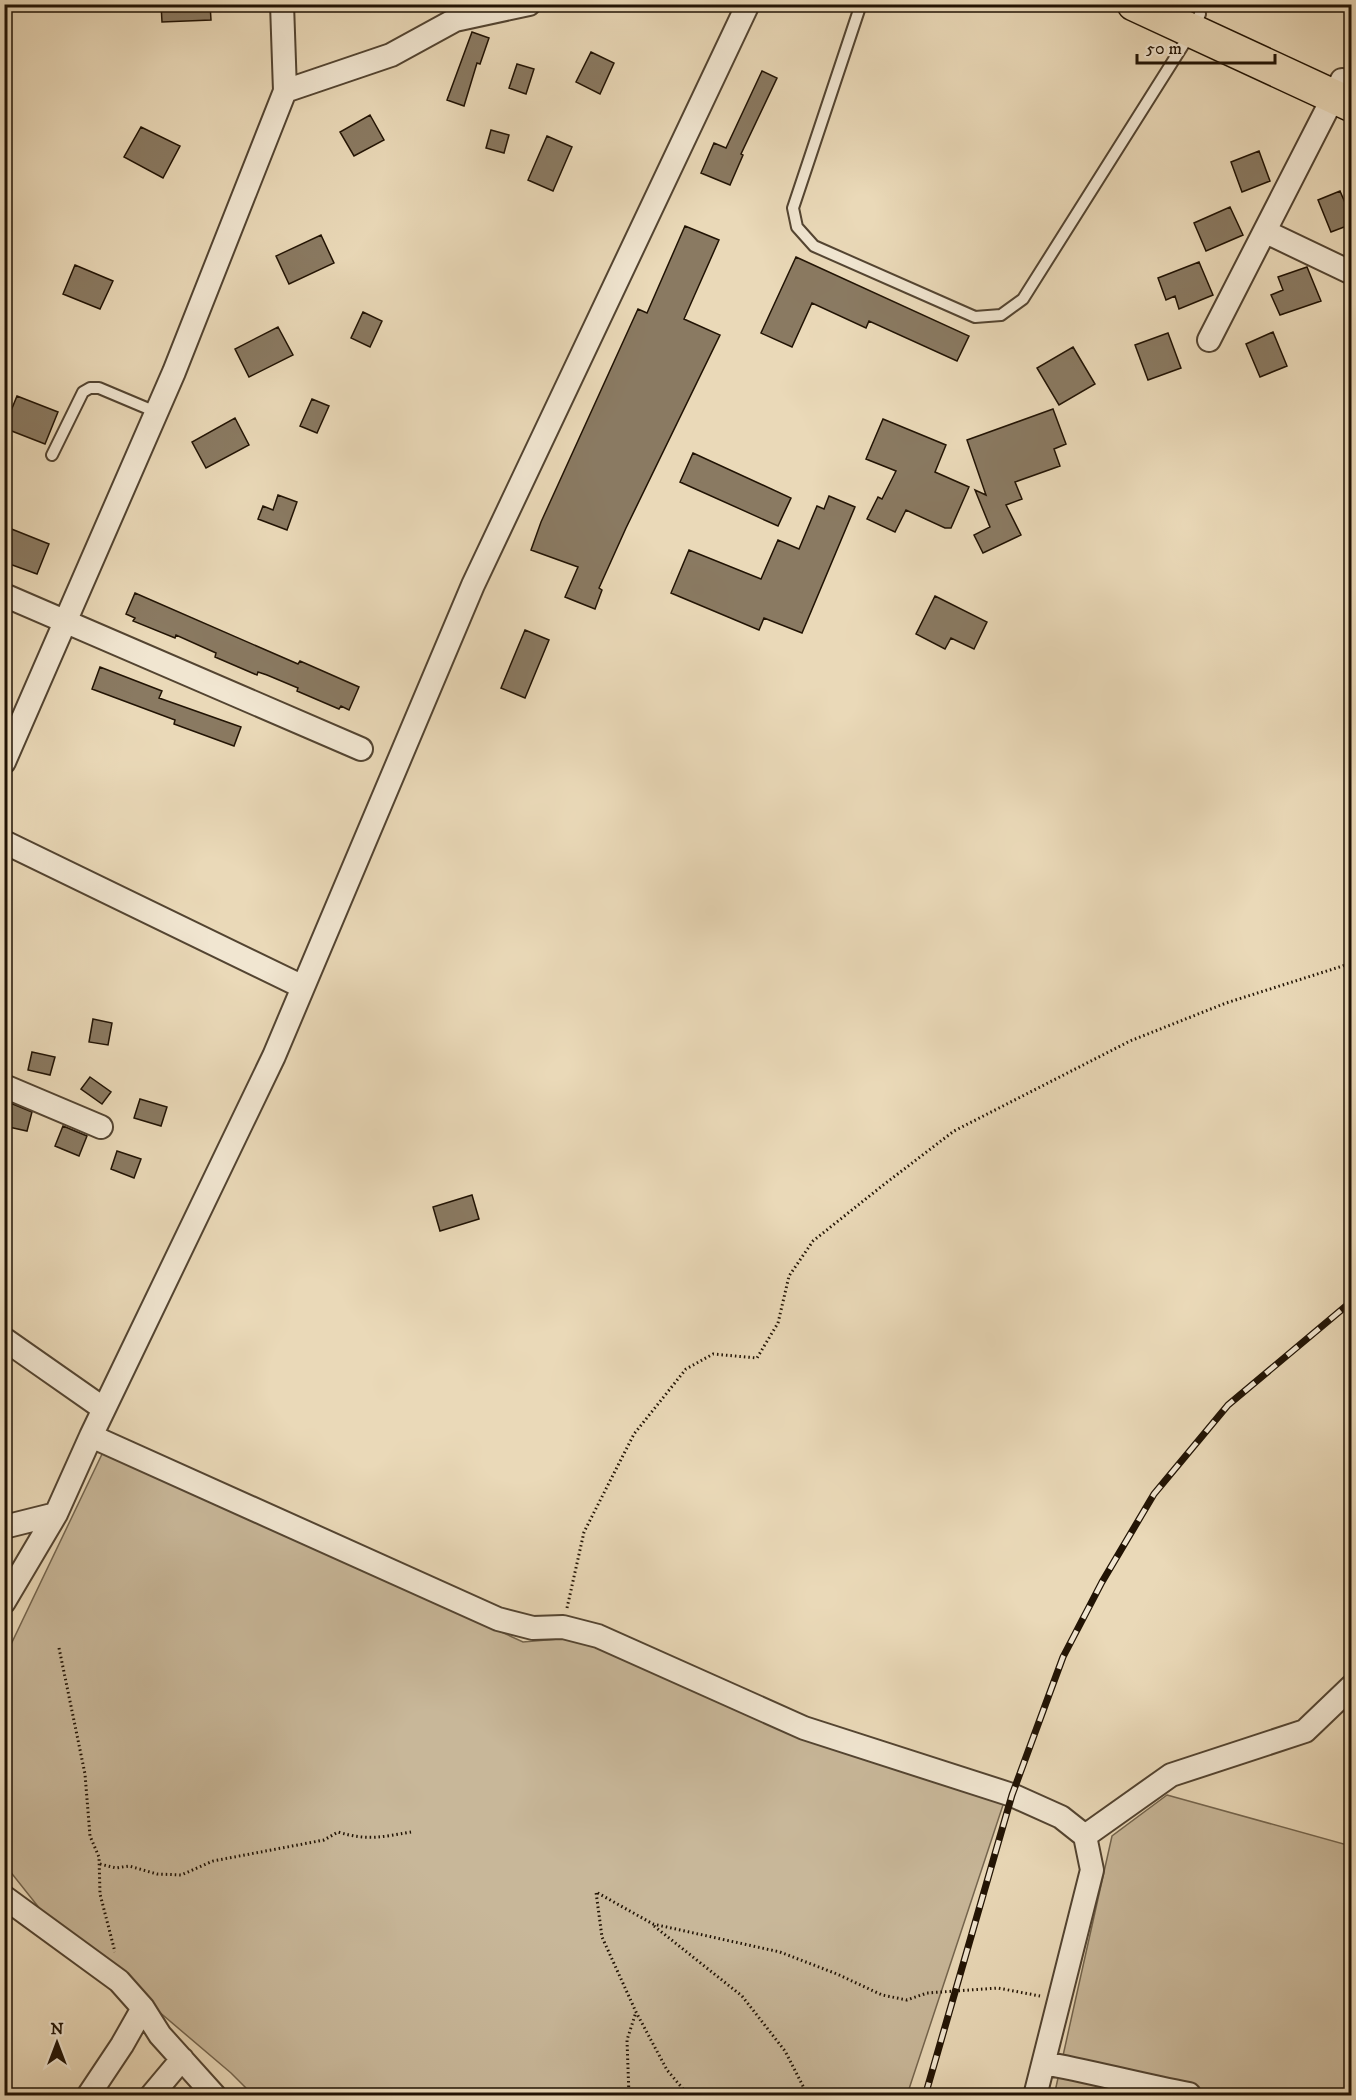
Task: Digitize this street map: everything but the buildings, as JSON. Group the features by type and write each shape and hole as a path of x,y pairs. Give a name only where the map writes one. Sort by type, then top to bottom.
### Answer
{"highway":[{"path":"1134,4 1190,17 1345,91"}],"street":[{"path":"4,762 67,622 156,412 285,91 282,4"},
{"path":"285,91 391,55 455,20 529,4"},
{"path":"4,1602 56,1514 91,1436 274,1056 473,585 748,4"},
{"path":"1209,340 1345,91"},
{"path":"1266,232 1352,273"},
{"path":"4,595 362,749"},
{"path":"4,842 303,987"},
{"path":"4,1086 101,1127"},
{"path":"4,1339 104,1409"},
{"path":"91,1436 498,1619 533,1628 563,1627 598,1636 804,1728 1012,1796 1061,1817 1085,1836 1092,1870 1035,2096"},
{"path":"4,1527 56,1514"},
{"path":"1085,1836 1171,1775 1305,1731 1352,1686"},
{"path":"4,1897 119,1981 143,2008 160,2035 215,2096"},
{"path":"88,2096 122,2045 143,2008"},
{"path":"151,2096 182,2060"},
{"path":"1044,2063 1189,2094"}],"lane":[{"path":"861,4 794,208 797,227 814,246 975,316 1001,315 1023,299 1190,17"},
{"path":"52,455 84,392 90,388 99,388 156,412"}],"path":[{"path":"563,1627 584,1532 634,1434 686,1370 713,1354 757,1358 778,1323 789,1276 813,1241 954,1131 1130,1041 1226,1003 1352,963"},
{"path":"59,1648 85,1774 90,1836 99,1857 100,1894 115,1953 119,1981"},
{"path":"100,1864 116,1868 129,1866 157,1874 181,1875 213,1861 324,1840 338,1832 373,1839 411,1832"},
{"path":"689,2096 667,2070 636,2012 602,1937 596,1892 653,1924 742,1996 785,2051 808,2096"},
{"path":"653,1924 780,1952 837,1974 882,1995 907,2000 927,1993 998,1988 1059,1999"},
{"path":"629,2096 627,2040 636,2012"}],"shaded area":[{"path":"104,1450 523,1642 582,1637 1004,1802 907,2095 253,2095 231,2073 44,1914 5,1865 4,1659"},
{"path":"1167,1795 1351,1846 1351,2095 1054,2096 1112,1836"}],"railway":[{"path":"925,2096 1012,1795 1063,1657 1102,1582 1154,1494 1228,1405 1352,1301"}]}
